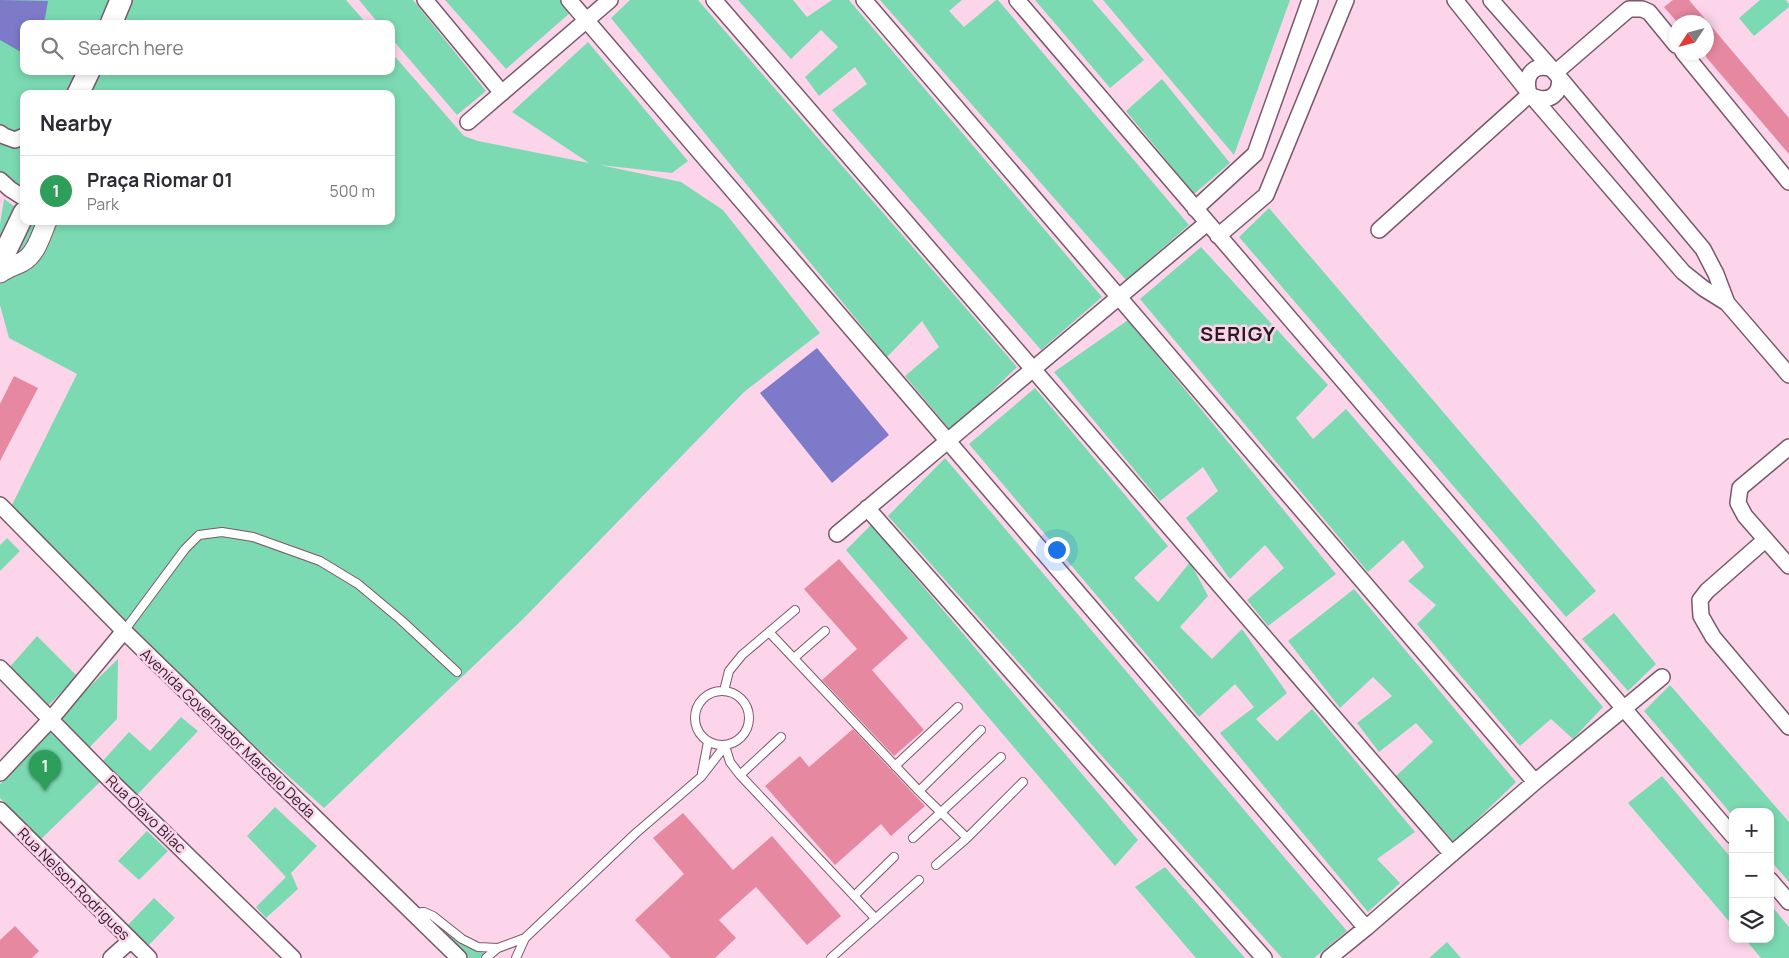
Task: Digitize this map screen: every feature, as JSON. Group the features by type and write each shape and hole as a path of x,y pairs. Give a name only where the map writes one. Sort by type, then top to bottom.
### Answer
{"main road":[{"path":"113,20 121,0"},
{"path":"0,263 20,221"}],"street":[{"path":"425,0 502,93"},
{"path":"569,0 1366,928"},
{"path":"468,122 610,0"},
{"path":"714,0 1452,854"},
{"path":"864,0 1535,782"},
{"path":"1017,0 1729,831"},
{"path":"1195,209 1255,154 1310,0"},
{"path":"1218,236 1266,195 1346,0"},
{"path":"1455,0 1683,272 1703,288 1728,303"},
{"path":"1491,0 1697,242 1716,274 1728,303 1789,374"},
{"path":"1555,73 1629,9 1638,4 1649,12 1669,36"},
{"path":"1689,60 1789,182"},
{"path":"1540,67 1555,73 1560,83 1556,94 1546,100 1531,93 1528,77 1530,72 1540,67"},
{"path":"1379,230 1531,93"},
{"path":"0,132 4,136 20,139"},
{"path":"0,180 20,195"},
{"path":"837,534 1207,223"},
{"path":"0,273 24,262 31,255 45,225"},
{"path":"1683,272 1695,271 1706,255"},
{"path":"1789,447 1740,488 1738,503 1745,516 1789,566"},
{"name":"Avenida Governador Marcelo Deda","path":"0,505 124,631 459,958"},
{"path":"868,508 1264,958"},
{"path":"1765,540 1707,591 1700,600 1701,616 1713,636 1789,727"},
{"path":"0,773 51,719 124,631"},
{"name":"Rua Olavo Bilac","path":"0,668 104,774 293,958"},
{"path":"1329,958 1535,782 1662,677"},
{"name":"Rua Nelson Rodrigues","path":"0,810 149,958"},
{"path":"1774,885 1789,902"},
{"path":"111,958 130,940"}],"lane":[{"path":"124,631 184,549 199,535 222,532 253,537 320,561 358,584 401,620 457,672"},
{"path":"724,691 729,671 742,655 795,610"},
{"path":"794,658 826,631"},
{"path":"769,632 919,791 967,838"},
{"path":"724,691 740,698 746,705 749,713 749,722 741,738 725,746 708,742 701,736 696,728 694,719 700,702 715,692 724,691"},
{"path":"895,766 958,707"},
{"path":"919,791 981,730"},
{"path":"740,775 781,737"},
{"path":"701,777 708,742"},
{"path":"725,746 730,762 740,775 875,918"},
{"path":"516,958 525,938 636,833 701,777 725,746"},
{"path":"913,838 1001,757"},
{"path":"936,865 967,838 1023,782"},
{"path":"854,896 894,858"},
{"path":"831,958 919,880"},
{"path":"413,913 424,912 433,916 462,939 478,947 498,948"},
{"path":"486,958 498,948 525,938"}],"green space":[{"path":"0,0 346,0 364,20 20,20 20,75 395,75 395,57 464,136 478,141 589,163 512,112 588,42 688,161 672,173 600,165 681,182 723,210 820,333 744,392 524,618 324,808 109,615 8,513 77,374 9,338 0,305 0,263 22,225 395,225 395,90 20,90 20,195 0,180"},
{"path":"359,0 413,0 486,91 457,115 395,43 395,20 376,20"},
{"path":"445,0 560,0 571,12 506,69"},
{"path":"630,0 698,0 1017,367 951,431 905,376 939,347 922,321 887,357 611,18"},
{"path":"738,0 793,0 807,17 832,0 849,0 1102,297 1041,350 832,110 867,84 855,67 819,96 805,77 838,47 821,30 791,59"},
{"path":"880,0 962,0 949,11 964,27 998,0 1189,225 1126,280"},
{"path":"1035,0 1092,0 1144,60 1110,88"},
{"path":"1103,0 1290,0 1234,155"},
{"path":"1760,0 1786,0 1789,7 1754,36 1739,18"},
{"path":"1162,79 1230,163 1194,194 1126,111"},
{"path":"4,199 18,209 0,250 0,224"},
{"path":"1269,208 1596,591 1566,617 1239,237"},
{"path":"1201,247 1328,385 1296,418 1313,439 1346,409 1603,707 1573,739 1551,719 1520,746 1417,624 1436,605 1408,581 1424,567 1403,540 1368,572 1140,299"},
{"path":"1128,320 1336,574 1268,626 1247,600 1284,568 1265,545 1230,579 1186,518 1218,491 1203,467 1160,501 1054,372"},
{"path":"1035,388 1168,546 1134,578 1158,602 1190,562 1208,596 1180,627 1212,659 1242,629 1287,693 1256,719 1277,741 1312,709 1415,832 1377,859 1400,883 1368,912 1220,733 1254,707 1235,684 1199,717 969,444"},
{"path":"945,458 1347,931 1314,958 1282,958 888,516"},
{"path":"871,525 1138,840 1115,866 846,550"},
{"path":"7,538 20,551 0,571 0,545"},
{"path":"1354,589 1516,782 1454,842 1396,776 1433,742 1416,723 1379,752 1357,723 1392,696 1373,677 1340,708 1288,641"},
{"path":"1614,613 1656,664 1628,691 1582,639"},
{"path":"37,636 77,676 47,707 8,669"},
{"path":"118,659 117,719 87,750 57,718"},
{"path":"1670,685 1789,822 1789,882 1774,865 1774,808 1729,808 1729,811 1644,711"},
{"path":"181,717 198,731 136,796 100,764 129,732 150,751"},
{"path":"50,732 101,781 39,841 0,798 0,784"},
{"path":"1662,776 1729,855 1729,921 1628,803"},
{"path":"275,807 317,846 291,873 298,889 266,918 256,907 286,877 247,836"},
{"path":"147,831 168,851 139,880 118,861"},
{"path":"1165,867 1245,958 1196,958 1135,887"},
{"path":"154,898 175,918 147,947 125,928"},
{"path":"1774,909 1789,927 1789,958 1761,958 1748,943 1774,943"},
{"path":"436,926 465,946 485,953 480,958 459,958"},
{"path":"1447,942 1461,958 1429,958"}],"shaded area":[{"path":"0,0 48,1 45,20 20,20 20,51 0,40"},
{"path":"817,348 889,435 832,483 760,393"}],"building":[{"path":"1673,0 1689,0 1702,15 1671,15 1664,7"},
{"path":"1714,30 1789,118 1789,154 1709,60 1714,60"},
{"path":"14,376 38,388 0,461 0,404"},
{"path":"839,559 908,638 872,670 924,730 894,756 822,680 857,649 804,589"},
{"path":"853,729 925,806 891,836 881,824 835,865 765,786 800,756 809,767"},
{"path":"683,813 733,870 772,836 841,916 807,945 756,887 719,920 736,938 715,958 671,958 635,920 684,874 653,838"},
{"path":"15,926 39,951 32,958 0,958 0,940"}],"place":[{"name":"Praça Riomar 01","path":"45,791"}],"district":[{"name":"SERIGY","path":"1238,333"}]}
